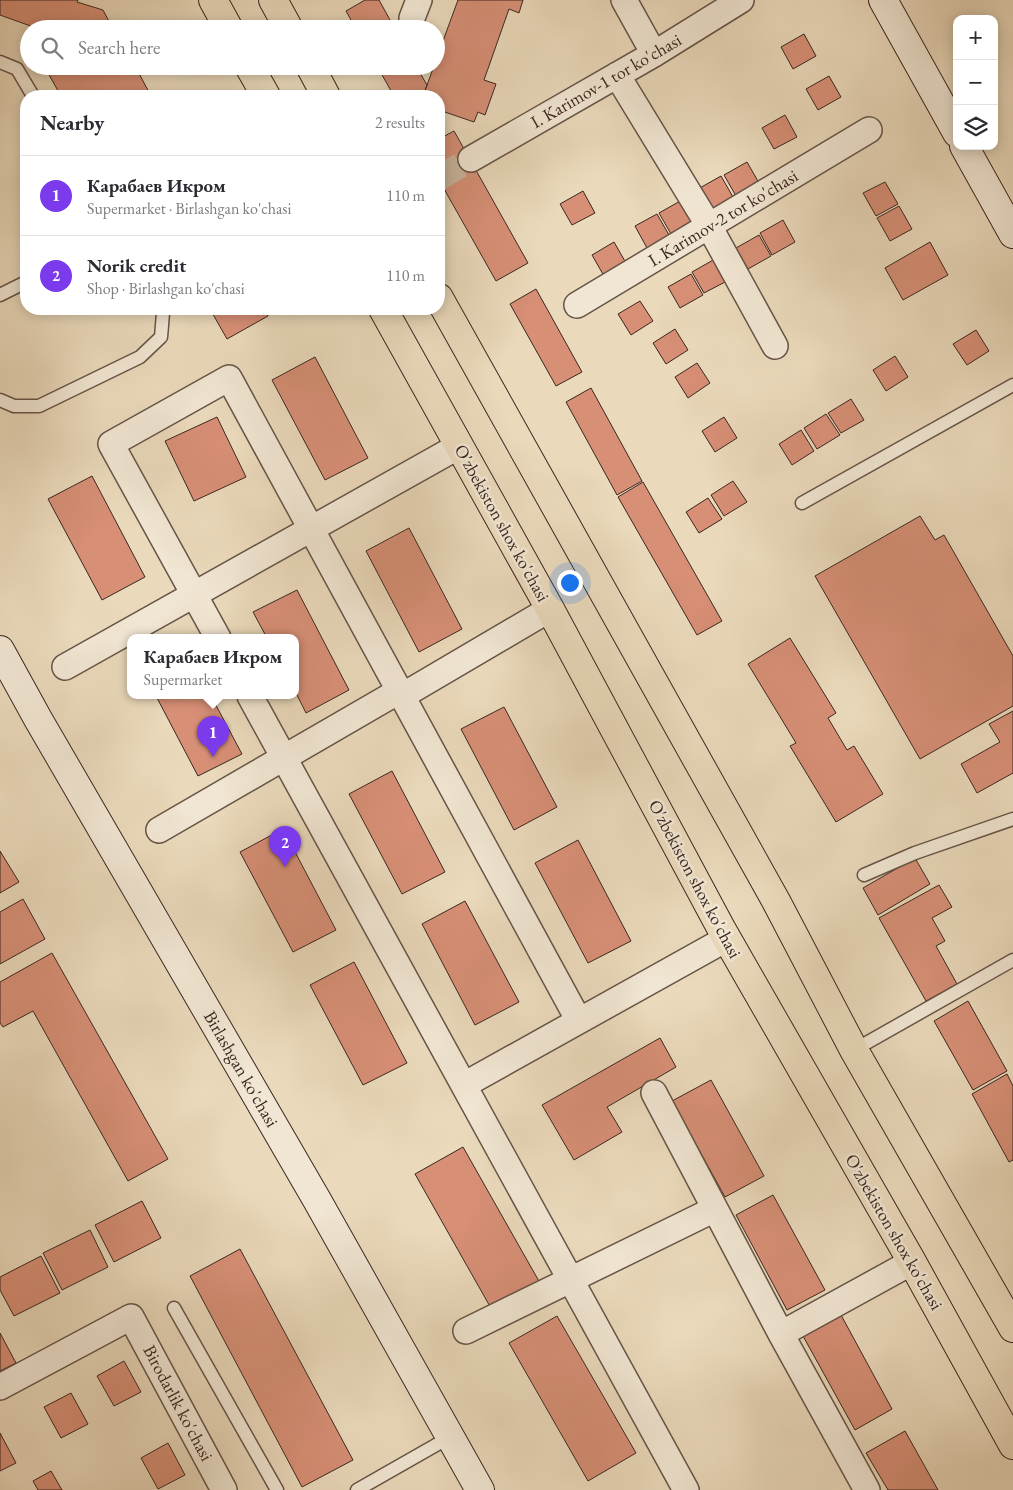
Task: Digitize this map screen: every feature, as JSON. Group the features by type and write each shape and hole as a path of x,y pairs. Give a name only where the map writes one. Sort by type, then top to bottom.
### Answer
{"main road":[{"path":"213,0 224,20"},
{"path":"273,0 284,20"},
{"path":"254,75 263,90"},
{"path":"315,75 323,90"},
{"path":"445,309 776,901 854,1050 1013,1328"},
{"name":"O'zbekiston shox ko'chasi","path":"386,315 550,609 726,939 911,1260 1013,1445"}],"street":[{"path":"624,0 654,54"},
{"name":"I. Karimov-1 tor ko'chasi","path":"471,159 617,76 741,0"},
{"path":"883,0 953,126"},
{"path":"617,76 709,226 775,346"},
{"name":"I. Karimov-2 tor ko'chasi","path":"577,305 869,130"},
{"path":"966,150 1013,234"},
{"path":"216,634 112,444 229,378 579,1021"},
{"path":"65,667 459,446"},
{"path":"159,830 550,609"},
{"name":"Birlashgan ko'chasi","path":"0,650 38,719 312,1191 480,1490"},
{"path":"252,699 686,1490"},
{"path":"464,1085 726,939"},
{"path":"654,1093 781,1334 867,1490"},
{"path":"466,1331 715,1209"},
{"path":"781,1334 901,1268 911,1260"},
{"name":"Birodarlik ko'chasi","path":"0,1387 132,1317 224,1490"}],"lane":[{"path":"0,62 18,69 20,73"},
{"path":"21,75 30,90"},
{"path":"0,295 20,285"},
{"path":"0,400 14,406 39,406 140,358 161,337 163,315"},
{"path":"802,503 1013,386"},
{"path":"864,874 915,853 1013,819"},
{"path":"854,1050 1013,960"},
{"path":"174,1308 276,1490"},
{"path":"357,1490 450,1437"}],"building":[{"path":"0,0 78,0 77,2 103,10 108,20 20,20 20,22 0,15"},
{"path":"365,0 379,0 390,20 351,20 346,11"},
{"path":"458,0 523,0 519,13 509,9 484,80 496,84 485,115 478,112 474,122 445,112 445,90 425,90 431,75 445,75 445,35"},
{"path":"804,34 816,56 793,69 781,47"},
{"path":"49,75 140,75 148,90 58,90"},
{"path":"382,75 421,75 427,85 425,90 391,90"},
{"path":"829,76 841,97 818,110 806,89"},
{"path":"785,115 797,137 774,149 762,128"},
{"path":"454,131 528,263 496,281 445,191 445,136"},
{"path":"747,162 759,183 736,196 724,175"},
{"path":"721,176 733,197 710,210 698,189"},
{"path":"885,182 898,204 876,216 863,193"},
{"path":"583,191 595,213 572,225 560,204"},
{"path":"682,200 694,221 671,234 659,213"},
{"path":"899,206 912,229 890,241 877,218"},
{"path":"657,214 669,235 647,248 635,226"},
{"path":"783,220 795,242 772,255 760,233"},
{"path":"759,235 771,256 748,269 736,248"},
{"path":"614,242 626,263 604,276 592,255"},
{"path":"930,242 948,275 903,300 885,268"},
{"path":"715,259 727,281 704,293 692,272"},
{"path":"691,274 703,295 680,308 668,287"},
{"path":"536,289 582,372 556,386 510,304"},
{"path":"640,301 653,321 631,335 618,314"},
{"path":"213,315 267,315 268,316 227,339"},
{"path":"675,329 688,350 666,364 653,343"},
{"path":"976,330 989,351 967,365 953,344"},
{"path":"895,356 908,377 886,391 873,370"},
{"path":"315,357 368,458 325,480 272,380"},
{"path":"697,363 710,383 688,398 675,377"},
{"path":"591,388 642,481 617,495 566,402"},
{"path":"851,399 864,420 841,433 828,413"},
{"path":"826,414 840,435 817,449 804,428"},
{"path":"217,417 246,477 194,501 165,441"},
{"path":"724,417 737,438 715,452 702,431"},
{"path":"801,430 814,451 792,465 779,444"},
{"path":"92,476 145,577 102,600 48,499"},
{"path":"733,481 747,502 724,516 711,495"},
{"path":"643,482 722,621 697,635 618,497"},
{"path":"708,498 722,519 699,533 686,512"},
{"path":"920,516 935,540 944,535 1013,656 1013,706 920,759 815,576"},
{"path":"409,528 462,629 419,652 366,551"},
{"path":"297,590 349,690 306,713 299,699 299,634 265,634 253,612"},
{"path":"790,638 836,713 828,718 847,750 854,746 883,794 836,822 790,746 796,743 748,664"},
{"path":"158,699 213,699 242,754 198,776"},
{"path":"504,707 557,807 514,830 461,729"},
{"path":"1013,711 1013,773 977,793 961,764 1000,742 989,724"},
{"path":"392,771 445,872 402,894 349,794"},
{"path":"283,829 336,930 293,952 240,852"},
{"path":"578,840 631,941 588,963 535,863"},
{"path":"0,851 19,882 0,893"},
{"path":"915,858 930,884 878,915 863,888"},
{"path":"939,885 952,907 932,918 945,941 936,946 957,984 926,1001 879,918"},
{"path":"23,899 45,939 0,964 0,912"},
{"path":"465,901 519,1002 475,1025 422,924"},
{"path":"52,953 168,1159 128,1181 33,1011 3,1027 0,1023 0,982"},
{"path":"354,962 407,1063 363,1085 310,985"},
{"path":"968,1001 1007,1071 973,1090 934,1021"},
{"path":"660,1038 676,1067 607,1107 622,1132 574,1160 542,1105"},
{"path":"1007,1074 1013,1086 1013,1160 1009,1162 972,1094"},
{"path":"711,1080 764,1176 725,1197 672,1101"},
{"path":"463,1147 540,1283 492,1310 415,1174"},
{"path":"773,1195 825,1290 787,1310 736,1215"},
{"path":"142,1201 161,1238 114,1262 95,1225"},
{"path":"90,1230 108,1267 62,1290 43,1253"},
{"path":"240,1249 353,1460 302,1487 190,1276"},
{"path":"41,1256 60,1293 14,1316 0,1290 0,1277"},
{"path":"841,1315 892,1409 855,1430 803,1336"},
{"path":"557,1316 636,1453 588,1481 509,1343"},
{"path":"0,1333 16,1363 0,1371"},
{"path":"124,1361 141,1392 114,1406 97,1376"},
{"path":"71,1393 88,1424 61,1438 44,1407"},
{"path":"905,1431 938,1490 888,1490 866,1453"},
{"path":"0,1433 16,1463 0,1471"},
{"path":"168,1443 185,1475 158,1489 141,1458"},
{"path":"51,1471 62,1490 38,1490 33,1481"}],"tunnel":[{"path":"445,174 471,159"}],"place":[{"name":"Карабаев Икром","path":"213,757"},
{"name":"Norik credit","path":"285,867"}]}
